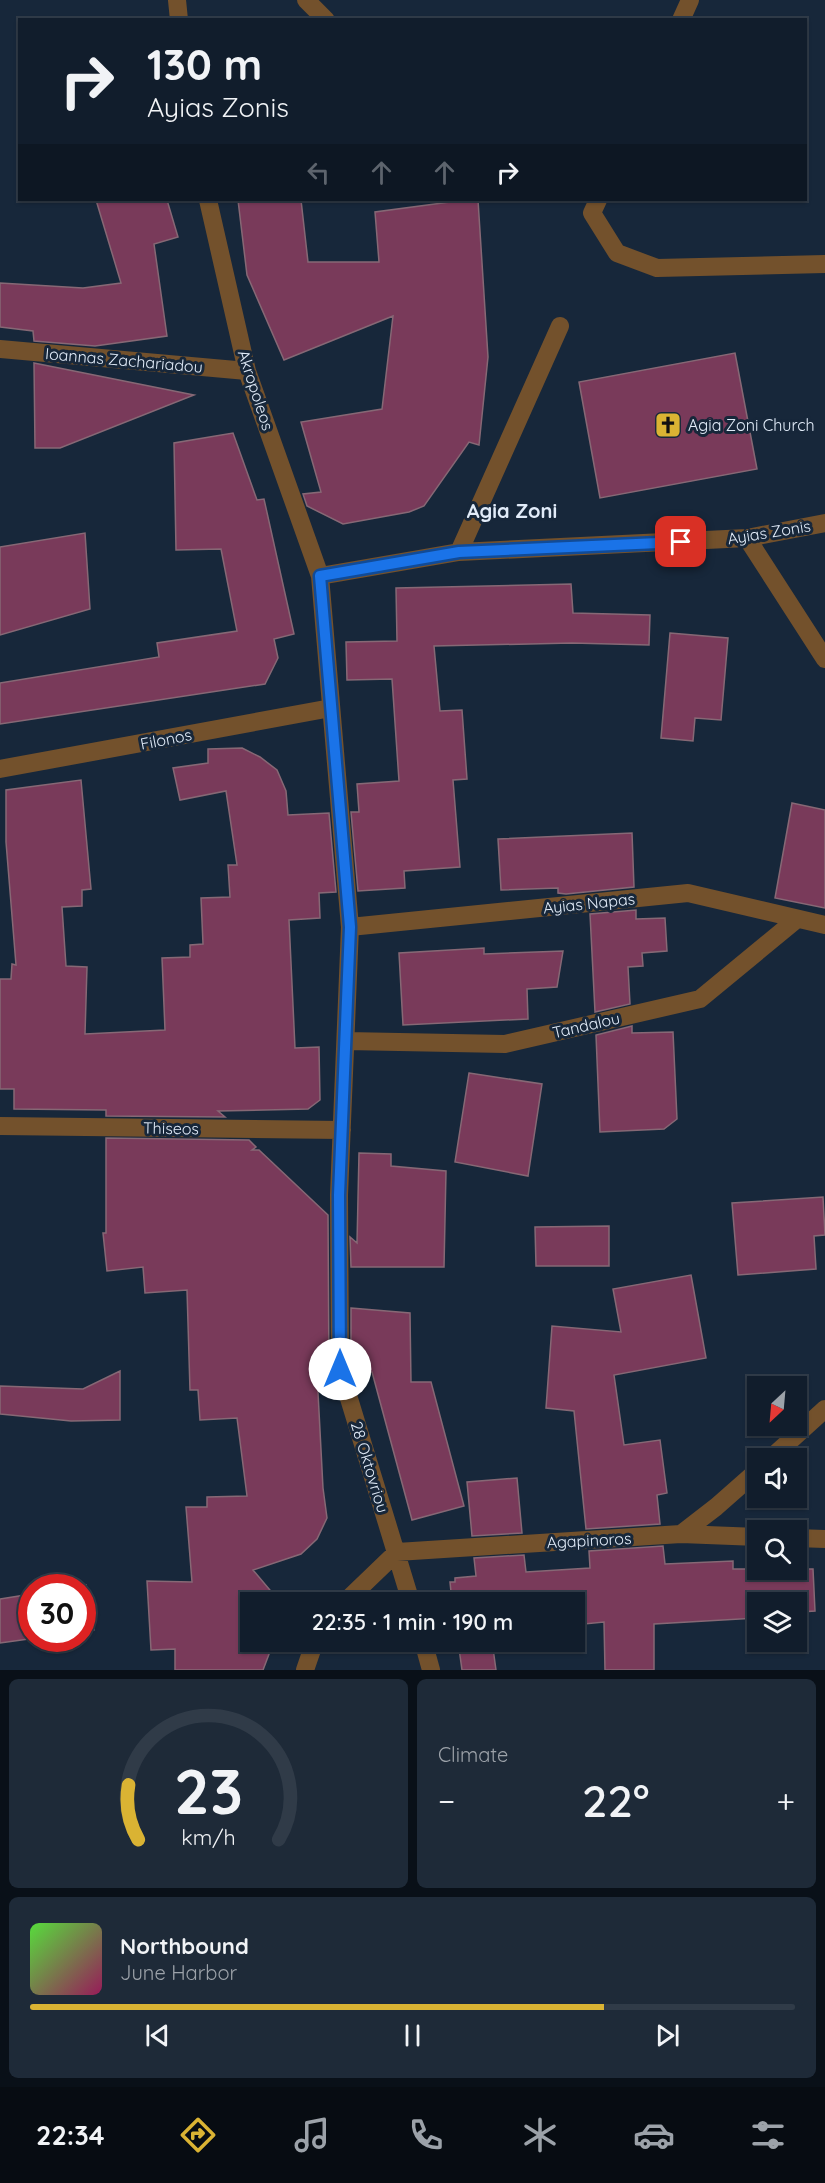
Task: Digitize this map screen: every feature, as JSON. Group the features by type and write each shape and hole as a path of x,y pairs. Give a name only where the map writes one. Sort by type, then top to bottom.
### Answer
{"street":[{"path":"177,0 179,18"},
{"path":"306,0 324,18"},
{"path":"682,18 690,0"},
{"name":"Akropoleos","path":"208,201 247,371 320,576"},
{"path":"598,201 592,213 617,253 657,268 825,264"},
{"path":"459,552 560,326"},
{"name":"Ioannas Zachariadou","path":"0,349 247,371"},
{"name":"Ayias Zonis","path":"320,576 459,552 747,538 825,523"},
{"path":"747,538 825,659"},
{"name":"28 Oktovriou","path":"320,576 350,927 339,1195 340,1369 408,1592"},
{"name":"Filonos","path":"0,770 331,708"},
{"name":"Ayias Napas","path":"350,927 688,893 825,926"},
{"name":"Tandalou","path":"346,1041 505,1044 700,999 797,919"},
{"name":"Thiseos","path":"0,1126 342,1130"},
{"path":"782,1448 825,1409"},
{"path":"681,1534 747,1479"},
{"name":"Agapinoros","path":"397,1552 681,1534 747,1537"},
{"path":"807,1538 825,1539"},
{"path":"355,1592 397,1552"},
{"path":"305,1670 311,1652"},
{"path":"426,1652 431,1670"}],"building":[{"path":"96,201 167,201 178,237 154,244 167,336 95,346 34,341 33,331 0,327 0,283 83,288 121,283"},
{"path":"238,201 301,201 308,262 379,262 375,212 458,201 478,201 488,357 479,445 469,442 424,506 409,512 343,524 307,506 303,494 321,492 301,422 382,409 393,316 284,360 247,275"},
{"name":"Agia Zoni Church","path":"735,353 757,469 600,498 579,382"},
{"path":"34,363 194,395 60,448 35,448"},
{"path":"233,433 257,500 264,499 294,634 274,639 278,658 265,684 0,724 0,683 159,657 157,643 237,631 221,549 176,550 174,443"},
{"path":"85,533 90,609 0,635 0,547"},
{"path":"571,584 573,613 650,615 649,645 572,643 434,646 440,711 462,710 467,779 453,780 460,867 404,871 405,888 358,891 351,812 359,812 357,784 399,781 392,679 347,680 346,642 397,641 396,588"},
{"path":"670,633 728,638 721,720 695,718 693,741 661,738"},
{"path":"242,748 260,757 277,770 286,791 288,815 329,813 336,892 319,893 320,918 289,920 295,1048 319,1047 320,1100 308,1109 218,1111 225,1117 106,1116 106,1110 14,1109 14,1089 0,1089 0,979 11,979 12,964 16,965 6,842 6,790 81,780 91,889 82,890 82,906 62,907 66,966 87,967 85,1034 165,1030 162,958 190,957 190,945 203,944 201,898 230,897 228,865 237,865 226,791 180,800 173,768 208,763 208,749"},
{"path":"792,803 825,810 825,908 775,898"},
{"path":"632,833 634,887 566,894 558,893 558,888 501,890 498,839"},
{"path":"636,910 636,919 665,918 667,951 642,953 643,966 628,967 630,1004 595,1012 590,914"},
{"path":"484,948 484,954 563,951 557,987 527,989 528,1019 403,1025 399,953"},
{"path":"632,1026 632,1033 673,1032 677,1119 664,1129 600,1132 596,1035"},
{"path":"469,1073 542,1084 528,1176 455,1162"},
{"path":"106,1138 249,1140 256,1147 252,1150 259,1150 328,1215 329,1373 317,1373 323,1488 327,1518 317,1539 301,1554 253,1570 272,1592 240,1592 240,1652 270,1652 263,1670 175,1670 175,1649 151,1650 147,1581 192,1582 186,1507 207,1507 207,1497 247,1496 237,1418 200,1420 198,1390 190,1390 187,1290 145,1293 143,1267 107,1271 103,1233 106,1233"},
{"path":"359,1153 391,1154 391,1166 446,1171 444,1267 351,1267 350,1237 357,1243"},
{"path":"823,1197 825,1235 814,1236 816,1269 738,1275 732,1203"},
{"path":"609,1226 609,1266 536,1266 535,1227"},
{"path":"691,1275 706,1358 614,1375 624,1445 660,1440 667,1493 657,1495 660,1524 586,1529 574,1411 546,1408 552,1326 621,1332 613,1289"},
{"path":"351,1308 410,1313 411,1382 431,1382 464,1506 412,1520 372,1372 353,1372 351,1367"},
{"path":"120,1371 120,1420 71,1421 0,1414 0,1386 83,1389"},
{"path":"517,1478 522,1533 472,1536 467,1482"},
{"path":"663,1546 665,1564 733,1561 733,1569 747,1569 747,1580 807,1580 807,1569 813,1569 815,1611 807,1612 807,1592 747,1592 747,1619 654,1624 654,1670 605,1670 604,1622 585,1624 585,1592 451,1592 450,1582 455,1582 455,1578 476,1576 474,1558 524,1555 526,1572 590,1568 589,1551"},
{"path":"18,1596 18,1640 0,1643 0,1599"},
{"path":"460,1652 494,1652 496,1670 462,1670"}],"place":[{"name":"Agia Zoni Church","path":"668,425"}],"district":[{"name":"Agia Zoni","path":"512,510"}],"route":[{"path":"340,1369 339,1195 350,927 320,576 459,552 681,542"}]}
